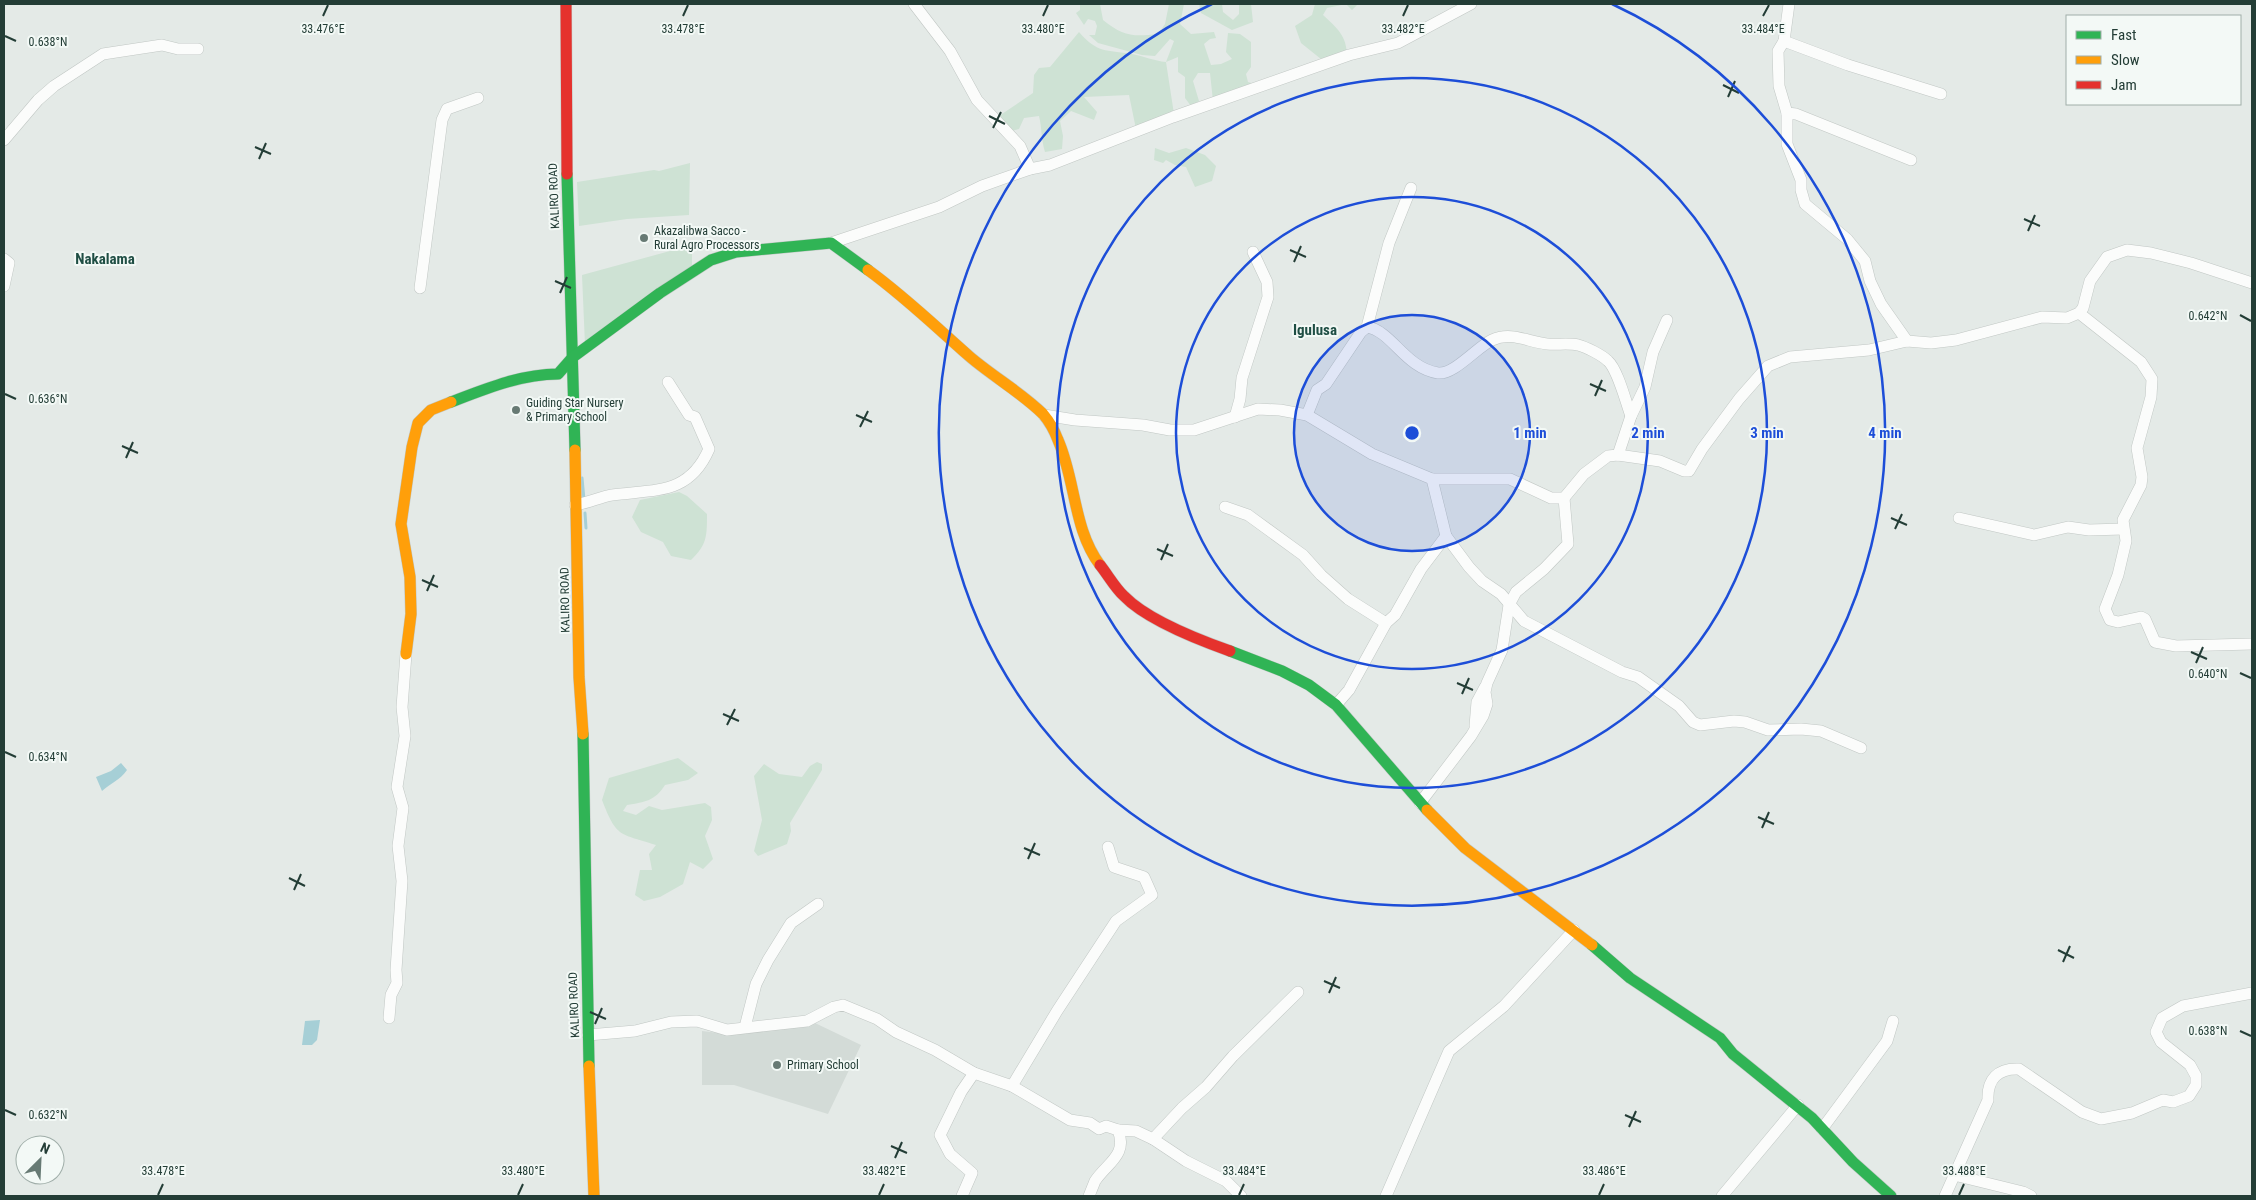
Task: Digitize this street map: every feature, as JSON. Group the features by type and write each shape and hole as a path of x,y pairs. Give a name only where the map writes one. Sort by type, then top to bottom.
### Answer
{"street":[{"name":"KALIRO ROAD","path":"566,4 566,157 584,756 588,1035 594,1196"},
{"path":"914,4 950,51 977,100 1020,146 1030,169"},
{"path":"389,1018 391,995 397,983 396,970 402,881 398,846 403,808 397,787 405,736 402,707 411,614 410,576 401,524 412,447 418,423 431,410 486,389 539,374 558,374 573,358 660,293 700,266 716,258 776,247 831,243 940,207 982,186 1030,169 1050,165 1173,117 1349,55 1398,43 1471,4"},
{"path":"1789,4 1784,41 1778,51 1779,86 1787,113 1787,144 1801,180 1801,190 1805,204 1847,239 1865,261 1874,289 1907,341"},
{"path":"1784,41 1848,65 1941,94"},
{"path":"4,140 38,100 54,86 103,54 162,45 178,49 198,49"},
{"path":"420,288 442,120 447,109 478,98"},
{"path":"1787,113 1796,114 1911,160"},
{"path":"1307,415 1317,390 1326,384 1361,332 1368,327 1389,243 1411,188"},
{"path":"831,243 903,296 944,336 1044,415 1058,440 1065,459 1082,529 1092,554 1122,596 1136,607 1180,631 1282,671 1309,685 1336,704 1420,803 1466,848 1574,930 1630,978 1720,1038 1733,1054 1798,1106 1853,1162 1891,1196"},
{"path":"1420,803 1474,730 1487,704 1485,692 1487,683 1502,650 1509,606 1516,592 1544,569 1568,544 1564,498 1584,474 1600,461 1608,456 1618,455 1660,461 1684,471 1689,471 1722,420 1768,366 1790,357 1869,350 1907,341 1931,343 1956,340 2042,317 2067,318 2079,313 2083,308 2090,281 2107,257 2127,250 2151,253 2252,282"},
{"path":"1235,417 1240,399 1242,378 1268,296 1267,282 1253,252"},
{"path":"4,259 9,263 4,286"},
{"path":"2079,313 2142,362 2152,379 2150,397 2137,448 2142,477 2141,486 2123,520 2126,541 2122,560 2105,609 2110,620 2118,622 2141,617 2145,619 2155,642 2176,646 2252,644"},
{"path":"1618,455 1631,416 1645,387 1653,352 1667,320"},
{"path":"1368,327 1376,328 1409,360 1428,371 1441,374 1457,366 1480,346 1494,339 1510,335 1547,344 1578,345 1608,361 1616,372 1631,416"},
{"path":"575,505 611,495 634,494 682,484 702,464 710,448 696,417 690,415 668,382"},
{"path":"1044,415 1076,420 1143,425 1170,430 1194,430 1258,410 1280,410 1307,415 1372,454 1432,479 1510,479 1551,498 1564,498"},
{"path":"1432,479 1446,536 1482,581 1501,594 1509,606 1530,624 1622,672 1638,677 1679,706 1693,722 1700,725 1739,722 1768,730 1801,729 1821,731 1861,748"},
{"path":"1225,507 1248,515 1303,555 1320,575 1348,599 1386,624"},
{"path":"1959,518 2034,535 2068,527 2089,530 2123,529"},
{"path":"1336,704 1349,690 1386,624 1395,615 1421,569 1446,536"},
{"path":"1012,1086 1116,921 1152,895 1144,877 1114,868 1108,847"},
{"path":"745,1028 756,984 768,960 791,923 818,904"},
{"path":"1386,1196 1449,1051 1504,1006 1574,930"},
{"path":"1153,1139 1298,992"},
{"path":"1945,1196 1988,1100 1987,1089 1991,1079 1998,1072 2010,1068 2019,1069 2082,1112 2102,1119 2132,1113 2163,1100 2173,1102 2188,1096 2196,1085 2196,1076 2190,1065 2161,1042 2156,1032 2162,1018 2183,1006 2252,993"},
{"path":"588,1035 629,1032 671,1022 697,1021 727,1030 745,1028 807,1020 834,1007 843,1005 877,1019 896,1032 935,1050 974,1073 1012,1086 1070,1120 1090,1123 1099,1129 1106,1126 1118,1130 1136,1131 1153,1139 1186,1161 1226,1181 1241,1196"},
{"path":"1822,1129 1887,1041 1893,1021"},
{"path":"962,1196 972,1173 950,1154 940,1135 961,1092 974,1073"},
{"path":"1722,1196 1798,1106"},
{"path":"1089,1196 1095,1181 1119,1153 1121,1137 1118,1130"},
{"path":"1954,1175 2023,1192 2031,1196"}],"shaded area":[{"name":"Primary School","path":"815,1023 861,1045 828,1114 734,1085 702,1085 702,1031 727,1034"}],"green space":[{"path":"1080,4 1100,4 1103,20 1122,32 1141,35 1158,34 1165,24 1169,4 1184,4 1180,24 1191,34 1214,32 1216,38 1210,39 1204,44 1211,65 1221,64 1232,59 1226,52 1228,33 1240,34 1251,42 1251,67 1246,74 1248,82 1258,85 1213,101 1210,73 1198,73 1193,81 1199,101 1191,106 1185,98 1185,77 1178,72 1178,57 1166,62 1174,41 1170,39 1155,56 1142,55 1098,43 1089,35 1095,35 1097,26 1095,21 1088,19 1084,25 1076,13 1080,10"},
{"path":"1199,4 1222,4 1223,12 1233,20 1239,14 1239,4 1251,4 1253,22 1232,30 1201,13"},
{"path":"1315,4 1346,4 1327,8 1323,15 1341,33 1347,50 1347,57 1326,63 1301,43 1295,26 1312,15"},
{"path":"1346,4 1358,4 1352,10"},
{"path":"1079,32 1091,44 1102,49 1166,62 1174,114 1136,129 1129,95 1084,97 1097,112 1094,120 1071,111 1060,121 1063,136 1062,149 1045,152 1039,116 1024,118 1019,129 1008,132 999,116 1033,93 1034,75 1039,68 1050,67"},
{"path":"1155,148 1169,153 1186,148 1205,155 1216,166 1212,181 1195,187 1186,167 1175,165 1166,160 1163,163 1154,160"},
{"path":"690,163 689,215 627,219 579,226 577,182 654,170 659,171"},
{"path":"692,245 692,271 585,345 582,275"},
{"path":"679,492 687,496 707,514 705,540 700,550 691,560 671,556 663,542 641,532 632,517 640,500"},
{"path":"678,758 698,773 688,780 665,785 653,798 644,802 627,805 623,811 636,815 649,806 662,810 705,803 711,807 712,820 705,836 713,859 703,869 690,862 683,884 660,897 644,901 635,895 640,870 652,870 649,854 656,845 621,833 612,822 602,800 609,778"},
{"path":"817,762 822,764 822,770 790,823 791,831 787,844 758,856 754,851 762,820 754,776 764,764 779,774 802,777 810,766"}],"water":[{"path":"121,763 127,770 102,791 96,777 111,771"},
{"path":"320,1020 317,1040 312,1045 302,1045 305,1021"}],"waterway":[{"path":"582,478 584,500"},
{"path":"585,513 586,528"}],"traffic: fast":[{"path":"567,174 575,450"},
{"path":"451,402 517,379 558,374 573,357 660,293 711,260 736,252 831,243 868,270"},
{"path":"1230,651 1282,671 1309,685 1336,705 1427,810"},
{"path":"583,734 589,1066"},
{"path":"1592,945 1630,978 1720,1038 1733,1054 1812,1118 1853,1162 1891,1196"}],"traffic: slow":[{"path":"868,270 907,301 987,371 1026,399 1043,414 1050,423 1064,456 1085,536 1091,551 1100,565"},
{"path":"406,654 411,614 410,577 401,524 412,447 418,423 431,410 451,402"},
{"path":"575,450 579,677 583,734"},
{"path":"1427,810 1465,848 1592,945"},
{"path":"589,1066 594,1196"}],"traffic: jam":[{"path":"566,4 567,174"},
{"path":"1100,565 1121,593 1146,613 1189,635 1230,651"}],"place":[{"name":"Akazalibwa Sacco - Rural Agro Processors","path":"644,238"},
{"name":"Guiding Star Nursery & Primary School","path":"516,410"},
{"name":"Primary School","path":"777,1065"}],"district":[{"name":"Nakalama","path":"105,259"},
{"name":"Igulusa","path":"1315,330"}]}
